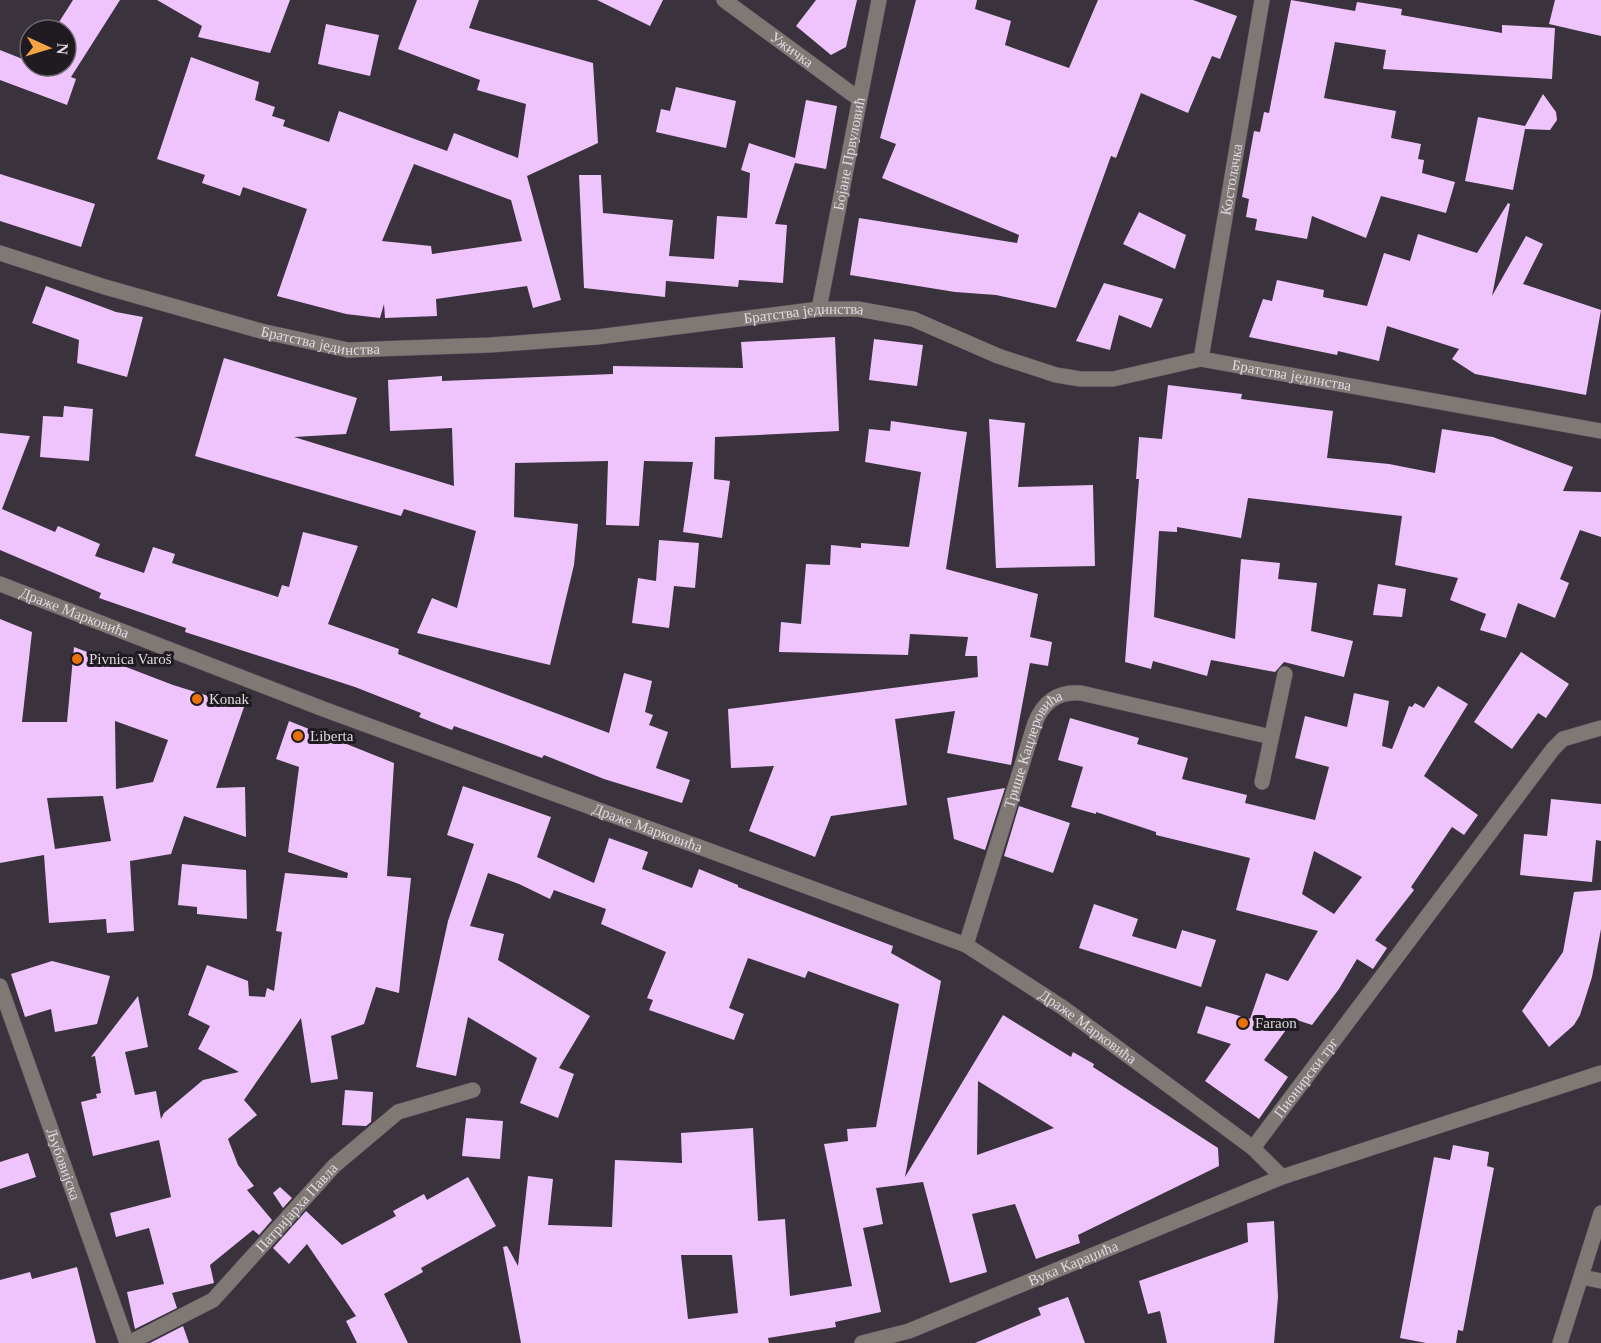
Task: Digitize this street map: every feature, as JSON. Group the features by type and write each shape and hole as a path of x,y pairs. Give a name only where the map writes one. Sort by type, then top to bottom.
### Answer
{"street":[{"name":"Ужичка","path":"724,0 859,99"},
{"name":"Бојане Првуловић","path":"819,309 879,0"},
{"name":"Костолачка","path":"1201,359 1262,0"},
{"name":"Братства јединства","path":"0,253 105,287 238,325 348,350 490,345 597,337 819,309 858,309 904,317 998,357 1056,375 1081,379 1113,379 1201,359 1601,431"},
{"name":"Драже Марковића","path":"0,585 337,714 966,945 1062,1007 1253,1148"},
{"path":"1262,782 1270,737 1286,674"},
{"name":"Трише Кацлеровића","path":"966,945 1035,723 1039,713 1055,697 1081,693 1270,737"},
{"name":"Пионирски трг","path":"1253,1148 1553,749 1563,740 1601,728"},
{"name":"Љубовијска","path":"0,986 128,1343"},
{"path":"1253,1148 1282,1177 1601,1073"},
{"name":"Патријарха Павла","path":"128,1343 213,1300 334,1166 398,1112 473,1090"},
{"name":"Вука Караџића","path":"862,1343 909,1331 1282,1177"},
{"path":"1560,1343 1601,1213"},
{"path":"1581,1277 1601,1281"}],"building":[{"path":"73,0 120,0 78,66 78,18 62,18"},
{"path":"157,0 290,0 270,53 198,37 202,26"},
{"path":"417,0 479,0 469,28 593,63 598,143 527,176 561,300 533,308 527,286 436,299 437,316 385,318 384,304 380,318 346,314 277,296 307,209 243,187 240,196 202,183 205,175 157,159 191,57 259,82 255,100 275,107 272,116 285,120 283,126 329,142 339,111 447,151 454,133 518,158 526,104 477,90 480,80 398,49","holes":["414,164 511,200 522,241 432,254 431,246 382,241"]},
{"path":"597,0 663,0 650,26"},
{"path":"816,0 857,0 846,47 831,55 796,26"},
{"path":"916,0 977,0 975,9 1011,21 1005,45 1069,68 1098,0 1193,0 1237,16 1220,59 1212,56 1188,113 1141,93 1116,158 1111,156 1056,308 996,295 955,292 850,275 859,218 1017,243 1019,235 882,178 896,144 880,138"},
{"path":"1291,0 1355,11 1357,2 1402,9 1401,15 1502,33 1502,25 1555,28 1552,79 1383,69 1386,50 1335,42 1324,98 1396,111 1391,138 1421,144 1418,159 1424,160 1422,173 1455,182 1446,213 1381,196 1366,238 1312,216 1307,239 1255,230 1257,219 1246,217 1249,199 1242,197 1254,131 1260,132 1264,112 1269,113"},
{"path":"1555,0 1601,0 1601,36 1549,24"},
{"path":"326,24 379,35 370,76 318,64"},
{"path":"0,50 18,57 18,78 76,79 67,105 0,80"},
{"path":"676,87 736,101 726,148 656,132 661,109 670,111"},
{"path":"1543,94 1556,112 1557,120 1550,130 1525,129 1513,190 1465,181 1478,117 1525,126"},
{"path":"806,100 837,106 826,169 795,163 775,224 787,225 783,283 739,280 738,287 666,281 665,297 584,288 579,175 601,175 603,213 673,220 669,256 714,259 717,216 747,218 750,173 741,170 749,143 795,158"},
{"path":"0,174 95,204 81,247 0,221"},
{"path":"1508,203 1510,204 1492,296 1526,236 1543,244 1523,284 1601,310 1586,395 1475,374 1452,359 1459,349 1387,326 1379,361 1338,351 1337,355 1249,337 1263,299 1272,301 1277,280 1324,290 1323,297 1367,306 1384,253 1410,261 1418,234 1477,253"},
{"path":"1139,212 1186,235 1175,269 1123,244"},
{"path":"1104,283 1163,299 1151,328 1119,315 1110,350 1076,341"},
{"path":"46,286 116,312 143,317 127,377 77,363 79,340 32,323"},
{"path":"835,337 839,431 715,437 714,479 730,481 722,538 683,532 693,462 644,461 639,526 606,525 608,461 515,463 514,517 578,524 574,565 550,665 417,633 432,598 457,608 476,531 404,509 401,516 195,456 224,358 357,398 346,434 294,437 454,486 452,428 390,431 388,380 442,376 442,381 613,374 613,366 743,368 741,342"},
{"path":"874,339 923,345 917,386 869,380"},
{"path":"1168,385 1242,394 1241,399 1333,411 1327,458 1389,464 1435,473 1442,429 1493,437 1573,467 1563,491 1601,492 1601,537 1580,530 1560,579 1569,583 1555,618 1518,603 1506,638 1480,630 1486,614 1450,600 1458,578 1395,565 1402,516 1248,498 1241,538 1177,527 1177,532 1159,531 1154,617 1235,639 1241,559 1280,563 1278,579 1317,583 1311,631 1353,641 1344,677 1284,662 1275,672 1211,660 1207,676 1153,661 1151,669 1125,662 1139,479 1136,479 1139,437 1162,439"},
{"path":"64,406 93,409 89,461 40,457 43,416 63,417"},
{"path":"989,419 1025,423 1018,487 1093,485 1095,566 996,568"},
{"path":"891,421 967,432 946,569 1038,594 1030,637 1052,642 1048,666 1030,663 1011,765 947,753 955,711 895,719 907,805 831,816 815,857 749,831 774,766 731,768 728,709 978,677 977,656 965,656 968,637 910,634 908,655 779,652 781,622 801,624 806,564 830,565 831,545 861,548 861,543 909,547 921,472 865,462 869,429 890,431"},
{"path":"0,433 30,436 2,509 55,532 58,526 100,544 95,556 144,573 153,547 175,554 172,563 278,597 282,585 289,587 303,532 358,546 328,624 399,649 398,654 609,733 624,673 652,681 645,712 653,715 649,725 668,732 656,768 690,780 682,803 604,779 544,755 542,758 454,726 452,730 419,717 421,713 355,687 185,632 186,628 99,598 101,593 0,550"},
{"path":"659,540 699,543 695,588 674,586 669,628 632,623 638,578 656,581"},
{"path":"1378,584 1406,589 1402,617 1373,615"},
{"path":"0,619 32,632 22,722 67,722 74,647 173,685 244,707 216,788 245,787 246,837 184,816 171,854 130,861 134,931 107,933 106,919 49,923 44,855 0,863","holes":["115,721 168,740 153,782 116,789","103,796 111,841 55,849 47,798"]},
{"path":"1521,652 1569,684 1546,718 1538,713 1512,749 1474,722"},
{"path":"1438,686 1468,704 1424,776 1478,815 1464,835 1452,827 1411,887 1414,890 1375,940 1387,948 1373,969 1357,959 1339,989 1312,1025 1294,1019 1264,1060 1288,1077 1259,1119 1205,1081 1231,1044 1197,1033 1206,1006 1250,1019 1266,973 1288,981 1318,931 1236,910 1250,858 1156,835 1156,832 1096,812 1096,814 1071,807 1083,767 1058,760 1070,718 1139,738 1137,744 1188,758 1182,779 1247,795 1245,803 1315,820 1329,767 1295,758 1305,716 1347,727 1354,693 1389,701 1382,746 1392,749 1409,706 1412,707 1415,703 1424,708","holes":["1314,851 1362,877 1334,914 1302,894"]},
{"path":"289,721 394,763 387,876 411,878 399,993 376,987 364,1024 331,1036 338,1079 311,1083 301,1018 244,1100 257,1115 228,1139 238,1165 254,1186 247,1190 272,1220 259,1235 253,1230 210,1265 214,1283 172,1293 177,1308 135,1329 127,1292 164,1284 149,1228 116,1237 110,1213 171,1197 159,1140 93,1156 81,1102 97,1098 96,1094 101,1093 95,1056 91,1057 138,996 148,1047 125,1052 135,1095 156,1091 161,1119 164,1113 203,1080 239,1072 198,1049 210,1026 188,1015 207,965 248,981 249,996 265,997 267,988 274,991 282,932 276,931 285,873 347,878 348,873 288,852 299,767 276,759"},
{"path":"463,786 551,817 537,857 594,883 609,838 648,852 642,869 692,888 699,869 738,885 738,887 893,946 891,953 941,981 905,1177 1003,1015 1071,1057 1073,1052 1094,1064 1093,1067 1218,1148 1219,1166 1078,1235 1080,1243 1036,1259 1015,1204 972,1214 987,1272 950,1283 923,1182 876,1188 883,1224 863,1228 881,1312 835,1322 836,1327 768,1338 769,1343 521,1343 503,1247 507,1246 518,1266 528,1176 553,1179 548,1225 612,1227 615,1160 682,1163 681,1133 753,1128 758,1221 785,1219 790,1296 852,1286 824,1144 848,1141 847,1129 876,1127 899,1004 808,971 805,978 748,958 729,1008 744,1014 734,1040 649,1010 653,1000 647,998 666,952 601,924 606,909 554,890 550,899 519,884 488,873 470,926 504,934 498,960 590,1016 559,1068 574,1074 558,1118 520,1103 537,1058 468,1017 456,1076 416,1067 448,921 474,844 447,835","holes":["978,1081 1054,1128 977,1155","681,1255 732,1255 738,1313 688,1319"]},
{"path":"1005,788 985,850 954,839 947,798"},
{"path":"1551,799 1601,804 1601,841 1596,840 1592,882 1520,875 1524,834 1547,836"},
{"path":"1019,806 1070,823 1053,873 1004,856"},
{"path":"182,864 246,870 247,919 197,914 197,907 178,905"},
{"path":"1601,890 1601,929 1592,977 1580,1015 1574,1025 1549,1047 1522,1011 1563,952 1574,892"},
{"path":"1094,904 1138,919 1132,936 1176,949 1182,930 1216,940 1201,987 1079,948"},
{"path":"52,961 110,976 97,1024 55,1032 51,1009 25,1017 11,974"},
{"path":"345,1090 373,1092 371,1122 366,1126 342,1125"},
{"path":"466,1118 503,1121 500,1159 462,1156"},
{"path":"1453,1145 1489,1152 1487,1166 1494,1168 1463,1331 1458,1330 1456,1343 1426,1343 1400,1338 1434,1157 1450,1160"},
{"path":"28,1153 36,1177 0,1189 0,1162"},
{"path":"468,1177 496,1226 421,1268 423,1272 384,1294 408,1343 357,1343 346,1321 356,1316 307,1244 289,1264 273,1248 306,1211 342,1245 396,1216 393,1211 424,1194 427,1200"},
{"path":"280,1187 292,1198 283,1208 273,1193"},
{"path":"1274,1221 1278,1297 1274,1343 1167,1343 1160,1311 1148,1314 1139,1281 1248,1242 1247,1223"},
{"path":"77,1267 96,1343 0,1343 0,1280 30,1272 32,1279"},
{"path":"1068,1297 1085,1343 975,1343 1041,1315 1038,1308"},
{"path":"183,1326 189,1343 150,1343"}],"place":[{"name":"Pivnica Varoš","path":"77,659"},
{"name":"Konak","path":"197,699"},
{"name":"Liberta","path":"298,736"},
{"name":"Faraon","path":"1243,1023"}]}
